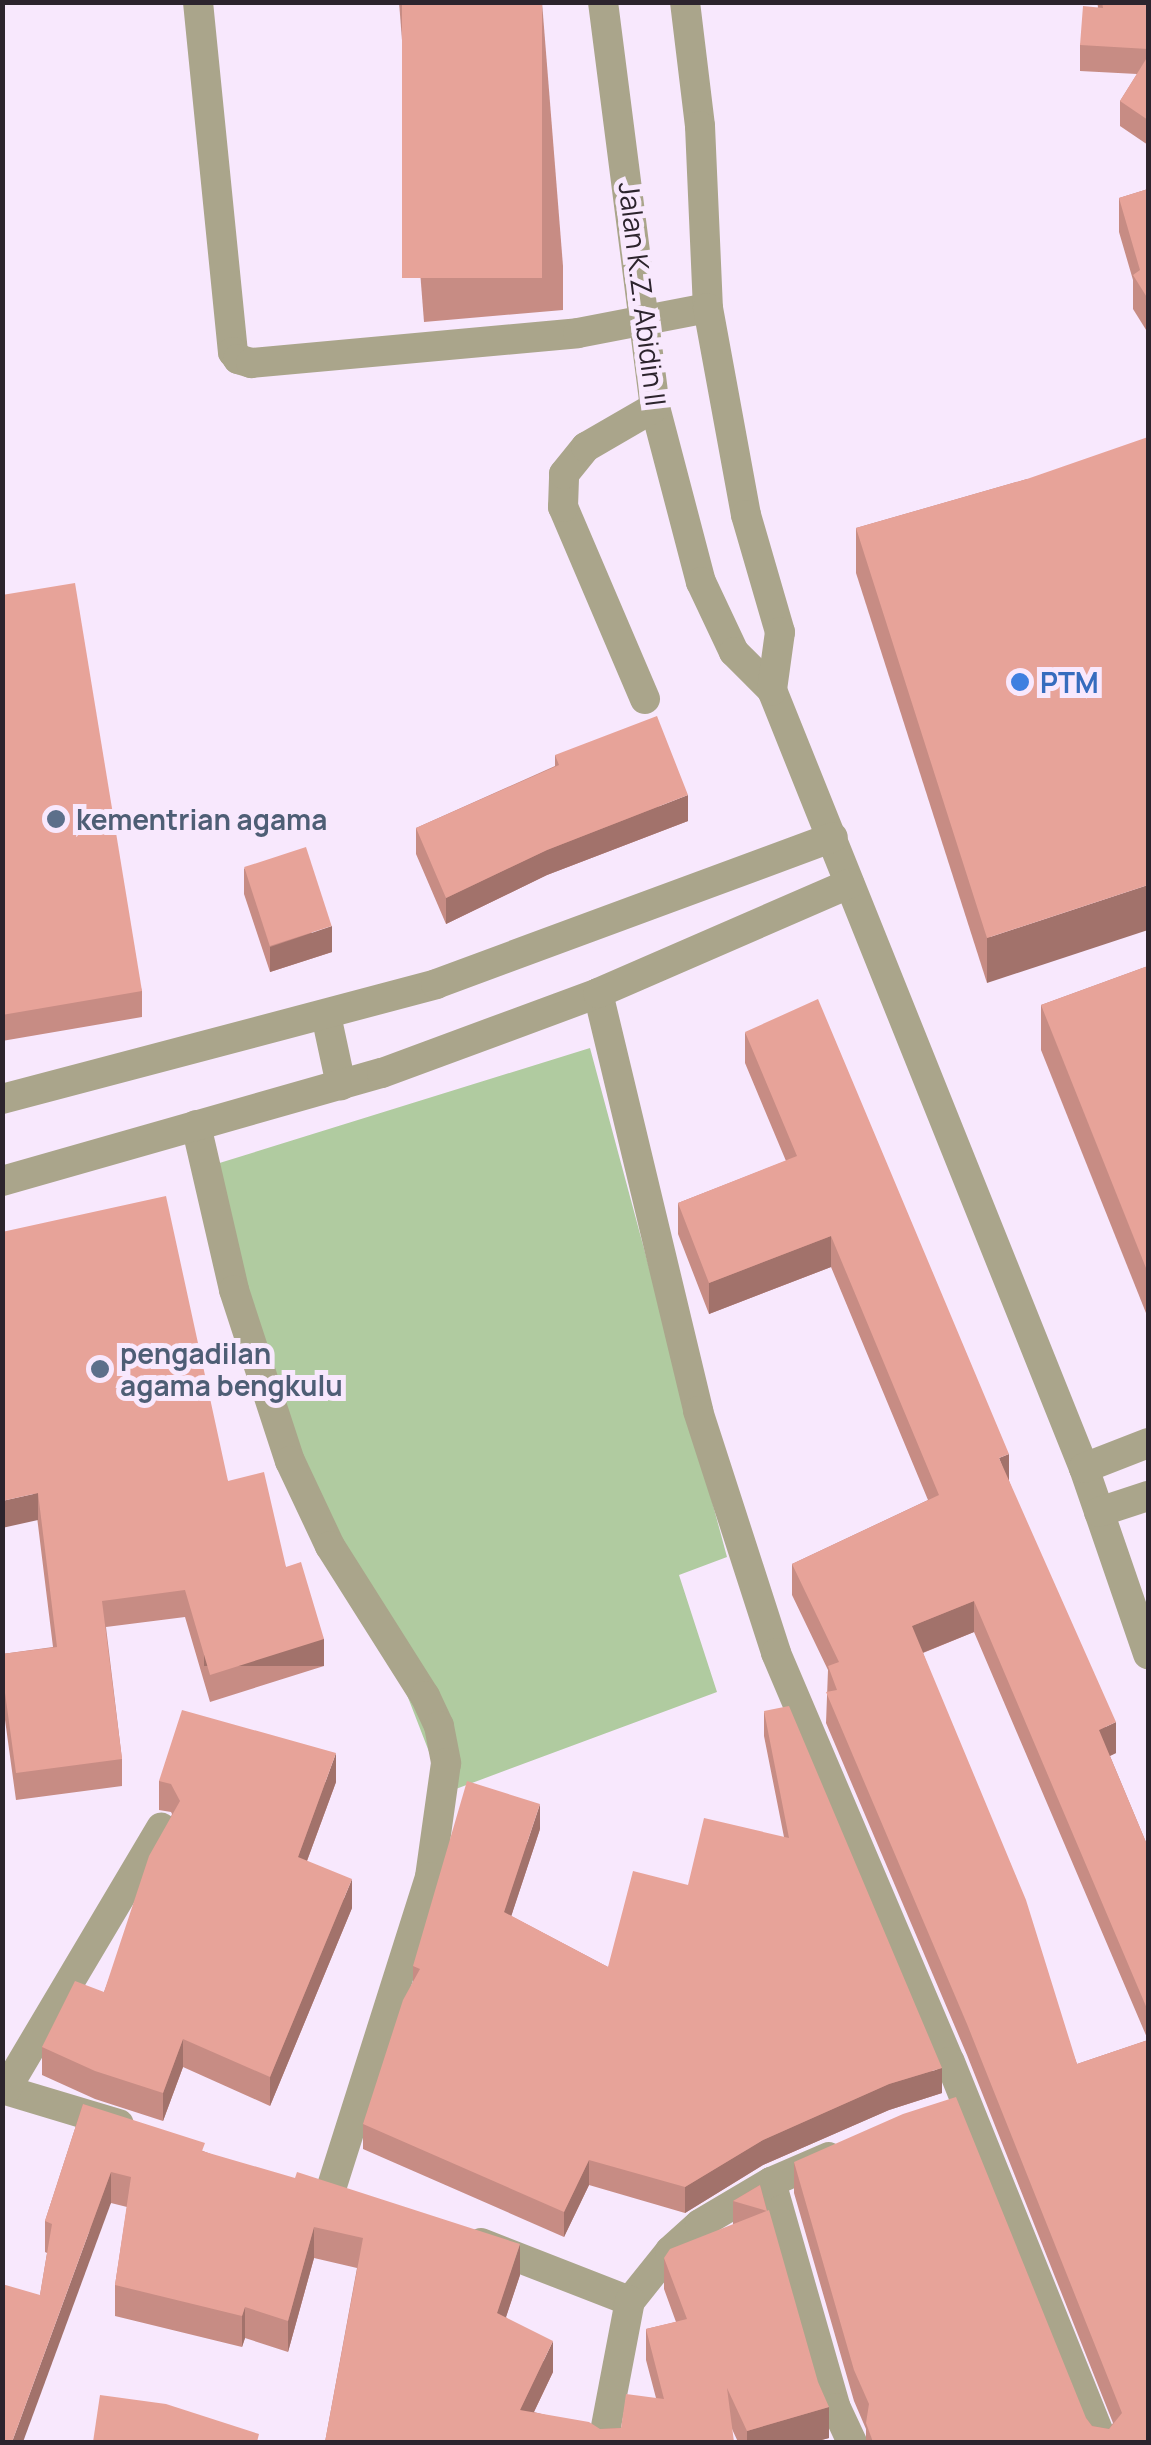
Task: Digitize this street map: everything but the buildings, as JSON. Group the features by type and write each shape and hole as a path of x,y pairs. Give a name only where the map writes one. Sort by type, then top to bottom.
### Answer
{"street":[{"path":"198,2 235,358 251,363 644,323 708,308"},
{"name":"Jalan K.Z. Abidin II","path":"602,2 655,407 701,582 734,652 772,690"},
{"path":"685,2 700,126 708,308 746,515 780,632 772,690 1084,1468 1148,1654"},
{"path":"644,700 562,507 564,474 586,447 655,407"},
{"path":"2,1099 436,984 833,837"},
{"path":"2,1181 341,1085 598,993 850,884"},
{"path":"598,993 698,1410 776,1654 967,2105 1103,2442"},
{"path":"326,1014 341,1085"},
{"path":"196,1126 234,1290 290,1461 330,1546 425,1696 440,1726 446,1762 430,1877 330,2192"},
{"path":"1084,1468 1148,1443"},
{"path":"1099,1512 1148,1496"},
{"path":"142,2132 4,2089 161,1828"},
{"path":"932,2116 967,2105"},
{"path":"603,2442 630,2300 700,2224 771,2182 860,2143"},
{"path":"292,2180 367,2205"},
{"path":"771,2182 836,2408 852,2442"},
{"path":"460,2236 630,2300"}],"green space":[{"path":"590,1048 727,1557 679,1575 717,1692 445,1793 390,1651 275,1447 200,1169"}],"place":[{"name":"PTM","path":"1020,682"},
{"name":"kementrian agama","path":"56,819"},
{"name":"pengadilan agama bengkulu","path":"100,1369"}]}
